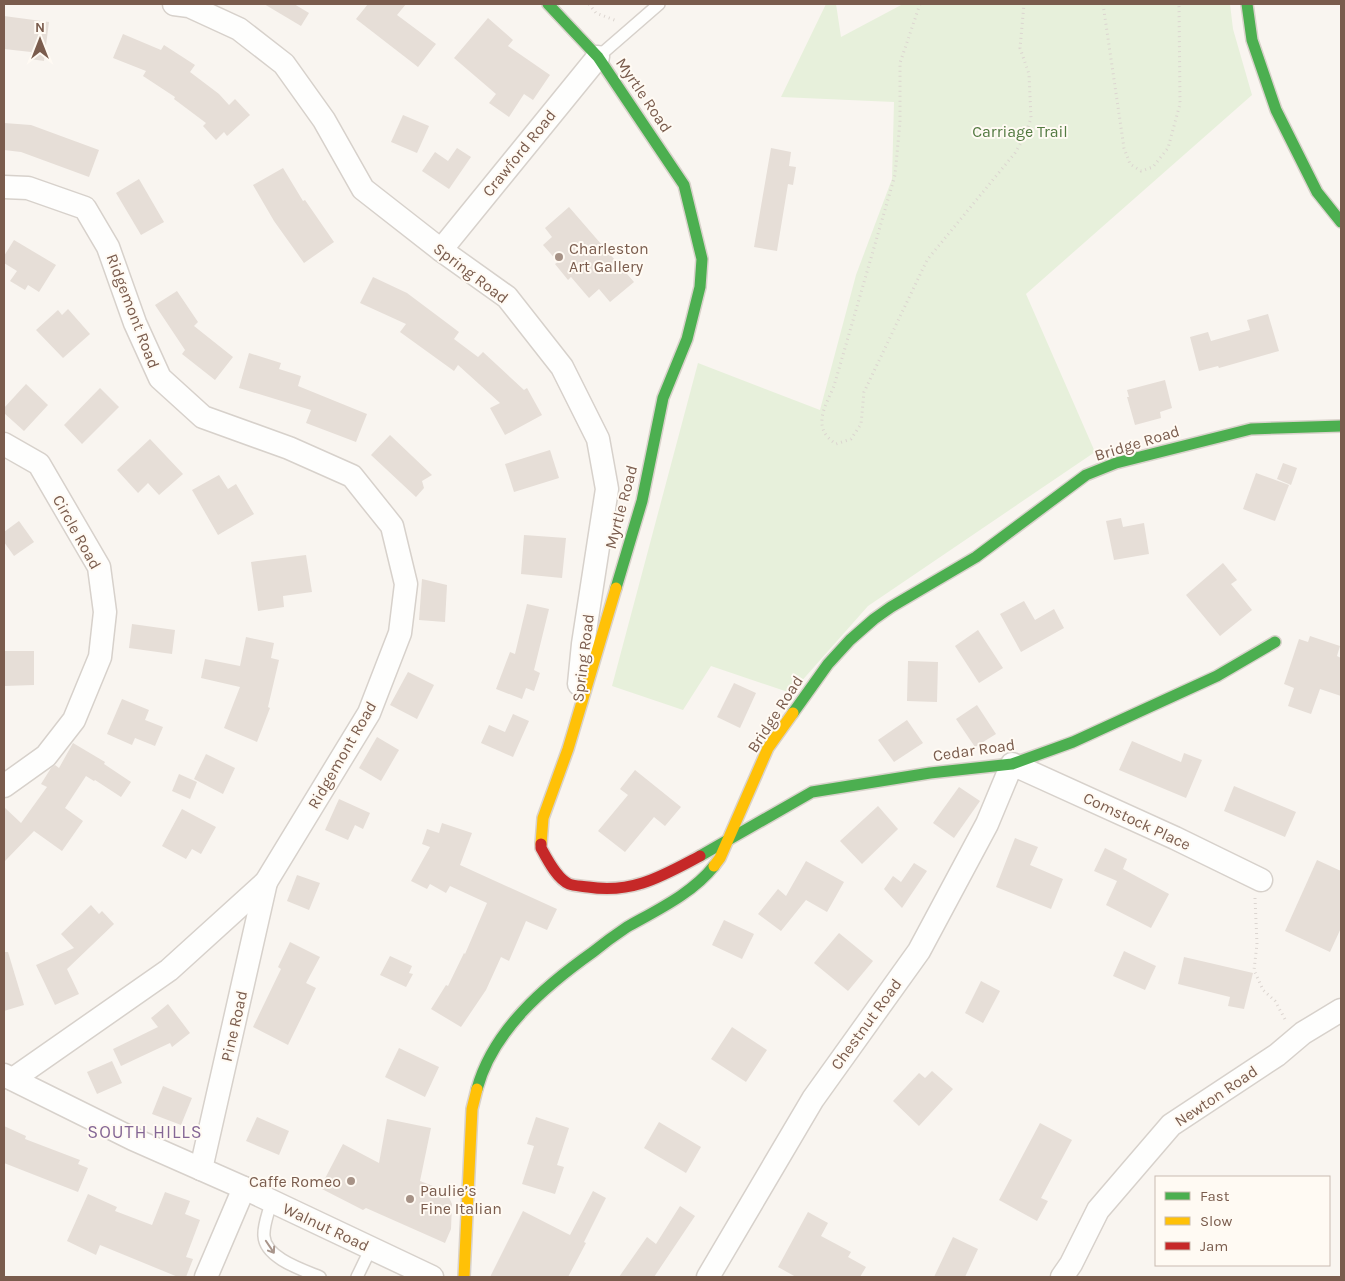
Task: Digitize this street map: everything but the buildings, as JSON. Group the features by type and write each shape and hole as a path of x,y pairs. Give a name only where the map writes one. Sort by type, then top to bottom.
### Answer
{"street":[{"name":"Spring Road","path":"174,4 189,6 239,29 284,64 324,120 363,189 441,250 507,296 562,367 598,439 607,489 583,644 575,725"},
{"name":"Myrtle Road","path":"548,4 598,57 684,185 702,259 700,287 688,339 663,398 642,501 575,725 543,818 541,848 552,868 568,884 594,888 630,887 654,880 726,842"},
{"path":"1247,4 1252,40 1276,110 1317,192 1341,222"},
{"name":"Crawford Road","path":"441,250 598,57"},
{"name":"Ridgemont Road","path":"4,187 28,188 85,208 108,247 135,323 160,378 203,417 288,448 352,476 392,526 406,584 400,633 369,713 266,882 169,970 8,1077"},
{"name":"Bridge Road","path":"464,1277 472,1109 480,1075 504,1034 535,998 577,963 624,930 678,897 707,875 720,858 768,748 828,664 850,640 874,619 976,557 1086,476 1116,463 1251,429 1341,426"},
{"name":"Circle Road","path":"4,444 39,464 99,568 105,612 100,657 74,720 46,756 4,786"},
{"name":"Cedar Road","path":"726,842 812,792 930,773 1012,764 1073,742 1217,676 1275,642"},
{"name":"Comstock Place","path":"1012,764 1175,838 1258,879"},
{"name":"Chestnut Road","path":"711,1276 813,1099 919,951 987,824 1012,764"},
{"name":"Pine Road","path":"201,1169 266,882"},
{"name":"Newton Road","path":"1062,1277 1098,1210 1171,1125 1341,1010"},
{"name":"Walnut Road","path":"8,1077 134,1139 244,1188 432,1277"},
{"path":"206,1277 244,1188"}],"lane":[{"path":"598,57 659,4"},
{"path":"271,1202 264,1237 270,1251 286,1262 320,1277"},
{"path":"357,1277 371,1248"}],"path":[{"path":"589,4 596,13 633,27"},
{"path":"920,4 900,64 900,122 895,175 834,386 821,418 823,430 828,439 836,444 851,439 861,424 864,392 927,260 1015,153 1025,136 1031,118 1029,74 1020,48 1024,4"},
{"path":"1103,4 1124,148 1130,164 1141,171 1153,167 1168,148 1180,104 1179,4"},
{"path":"1258,879 1257,944 1254,970 1262,990 1275,1001 1295,1040"}],"green space":[{"name":"Carriage Trail","path":"826,4 836,4 841,37 903,4 1230,4 1233,29 1252,95 1026,294 1095,452 868,606 791,693 711,666 683,710 612,686 698,363 820,410 856,275 892,179 894,102 781,97"}],"traffic: fast":[{"path":"548,4 598,57 684,185 702,259 700,287 687,339 663,398 642,501 616,588"},
{"path":"1247,4 1252,40 1276,110 1317,192 1341,222"},
{"path":"793,713 828,664 850,640 874,619 976,557 1086,475 1116,463 1251,429 1341,426"},
{"path":"700,856 812,792 930,773 1012,764 1073,742 1217,676 1275,642"},
{"path":"477,1089 495,1047 523,1011 539,995 618,933 696,885 714,866"}],"traffic: slow":[{"path":"541,844 543,818 568,749 616,588"},
{"path":"714,866 720,858 768,748 793,713"},
{"path":"464,1277 472,1109 477,1089"}],"traffic: jam":[{"path":"541,844 541,848 549,863 560,878 573,885 604,888 619,888 647,882 700,856"}],"place":[{"name":"Charleston Art Gallery","path":"559,257"},
{"name":"Caffe Romeo","path":"351,1181"},
{"name":"Paulie’s Fine Italian","path":"410,1199"}],"district":[{"name":"SOUTH HILLS","path":"145,1132"}]}
